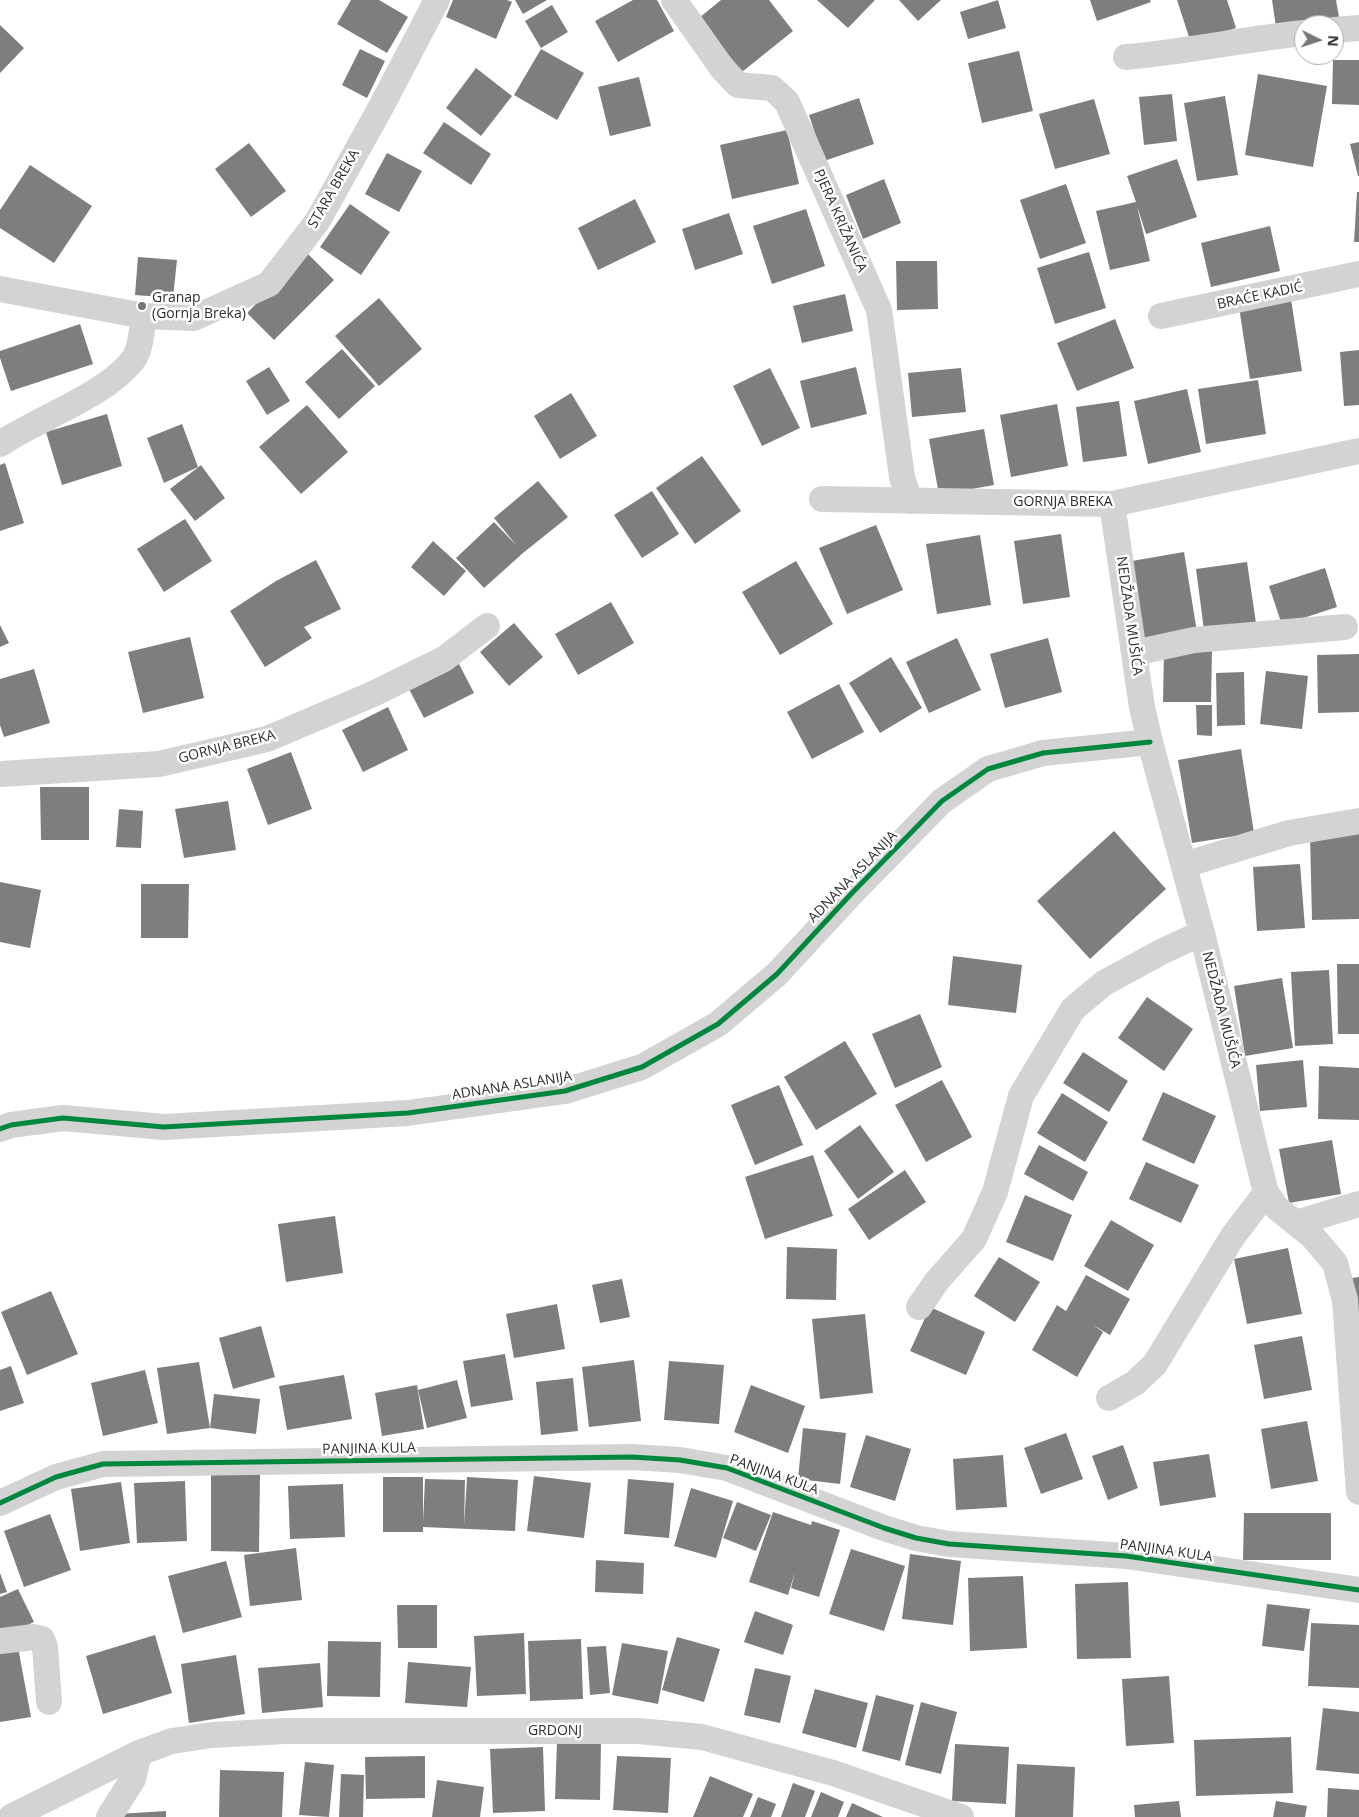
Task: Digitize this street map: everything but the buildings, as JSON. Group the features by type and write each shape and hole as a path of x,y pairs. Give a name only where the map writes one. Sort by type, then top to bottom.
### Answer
{"street":[{"name":"STARA BREKA","path":"0,289 144,316 194,318 268,284 317,222 437,0"},
{"name":"PJERA KRIŽANIĆA","path":"674,0 722,68 738,86 772,88 787,102 879,310 902,477 910,501"},
{"path":"1344,29 1359,28"},
{"path":"1126,57 1179,52 1259,38 1294,34"},
{"name":"BRAĆE KADIĆ","path":"1161,316 1359,274"},
{"path":"0,444 22,429 106,386 136,356 144,316"},
{"name":"GORNJA BREKA","path":"822,499 1112,504 1359,451"},
{"name":"NEDŽADA MUŠIĆA","path":"1112,504 1142,707 1202,933 1266,1193 1277,1208 1313,1237 1335,1263 1346,1300 1359,1492"},
{"name":"GORNJA BREKA","path":"0,774 159,764 267,739 373,694 444,659 487,626"},
{"path":"1134,653 1194,640 1346,627"},
{"name":"ADNANA ASLANIJA","path":"0,1129 11,1125 63,1118 164,1127 408,1113 566,1090 642,1067 718,1024 777,974 852,893 942,801 988,769 1043,753 1150,742"},
{"path":"1184,865 1289,833 1359,821"},
{"path":"919,1307 937,1281 974,1238 995,1192 1021,1096 1073,1009 1104,983 1163,951 1202,933"},
{"path":"1109,1398 1136,1383 1155,1364 1233,1236 1266,1193"},
{"path":"1296,1223 1359,1204"},
{"name":"PANJINA KULA","path":"0,1503 56,1478 103,1464 632,1457 680,1460 727,1468 884,1528 916,1538 950,1544 1126,1556 1359,1590"},
{"path":"0,1641 34,1637 42,1639 45,1647 49,1702"},
{"name":"GRDONJ","path":"139,1753 172,1741 212,1735 285,1731 638,1731 702,1737 833,1773 961,1817"},
{"path":"11,1817 139,1753"},
{"path":"109,1817 133,1779 139,1753"}],"cycle path":[{"path":"0,1129 11,1125 63,1118 164,1127 408,1113 565,1091 642,1067 718,1024 777,974 852,893 942,801 988,769 1043,753 1150,742"},
{"path":"0,1503 56,1477 103,1464 632,1457 680,1460 727,1468 884,1528 916,1538 949,1544 1126,1556 1359,1590"}],"place":[{"name":"Granap (Gornja Breka)","path":"142,306"}]}
